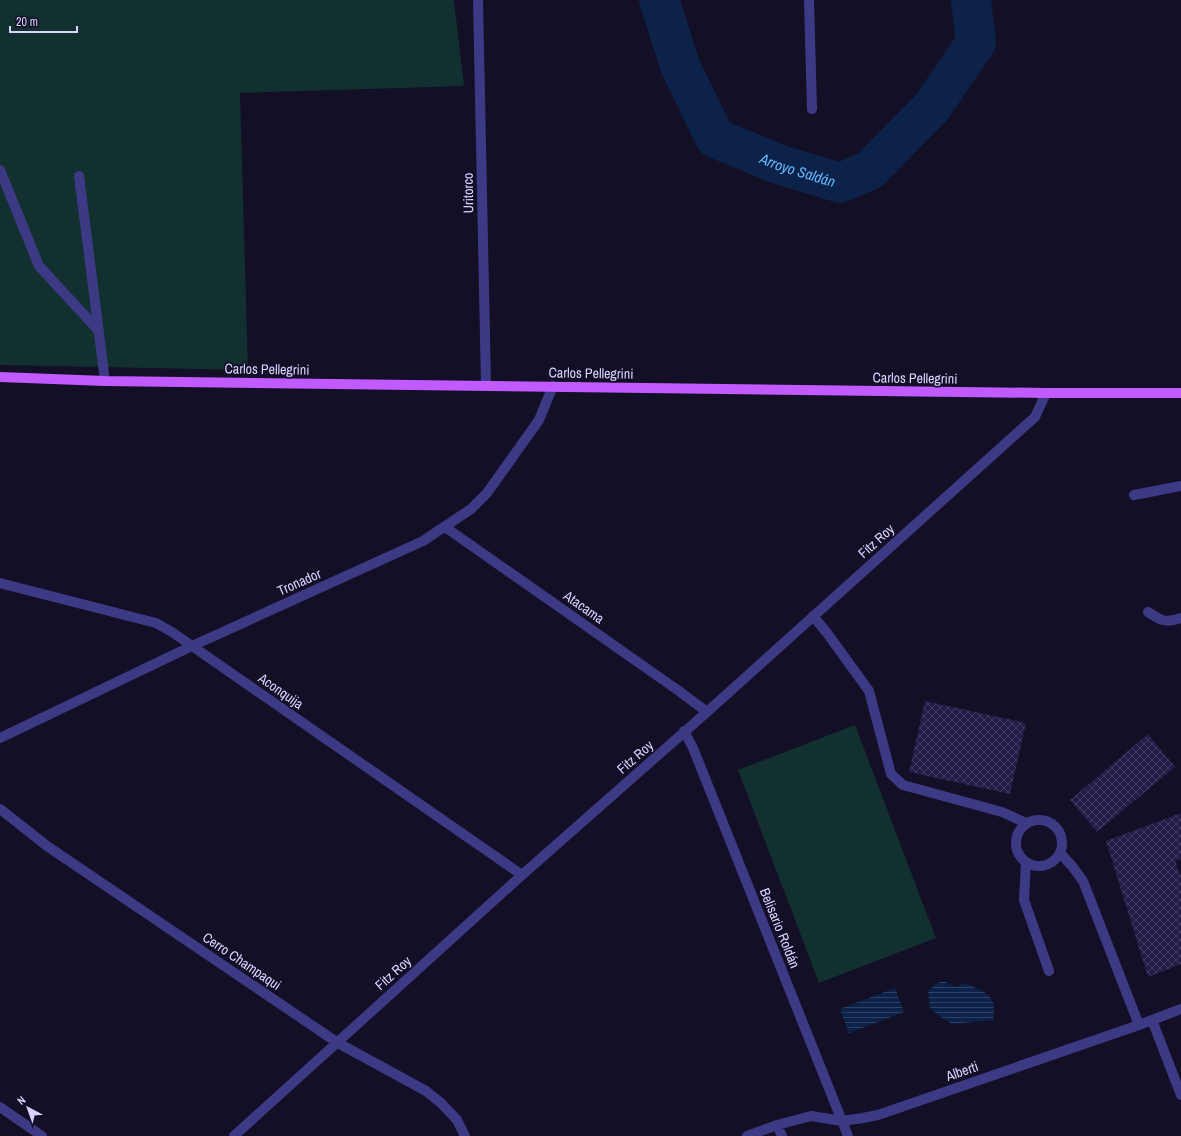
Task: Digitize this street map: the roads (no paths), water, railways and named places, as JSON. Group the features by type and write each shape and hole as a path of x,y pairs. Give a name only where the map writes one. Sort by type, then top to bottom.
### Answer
{"main road":[{"name":"Carlos Pellegrini","path":"0,377 105,381 486,385 1046,394 1181,393"}],"street":[{"name":"Uritorco","path":"478,0 486,385"},
{"path":"809,0 812,109"},
{"path":"0,170 39,266 99,331"},
{"path":"79,176 105,381"},
{"name":"Tronador","path":"0,738 192,646 423,541 445,527 470,509 487,493 539,420 553,386"},
{"name":"Fitz Roy","path":"234,1136 522,875 707,712 1035,417 1046,394"},
{"path":"1134,495 1181,486"},
{"name":"Atacama","path":"445,527 707,712"},
{"name":"Aconquija","path":"0,583 156,623 172,632 522,875"},
{"path":"1148,612 1161,621 1174,621 1181,618"},
{"path":"813,616 869,691 891,774 903,785 1002,812 1026,823"},
{"name":"Belisario Roldán","path":"684,732 696,756 848,1136"},
{"name":"Cerro Champaqui","path":"0,809 47,846 338,1043 426,1091 442,1103 457,1120 465,1136"},
{"path":"1041,819 1048,821 1055,825 1060,831 1062,846 1060,853 1049,864 1033,866 1020,857 1016,850 1016,834 1026,823 1033,820 1041,819"},
{"path":"1060,853 1083,881 1139,1025"},
{"path":"1026,862 1024,900 1048,971"},
{"name":"Alberti","path":"748,1136 777,1125 811,1116 842,1121 878,1115 1139,1025 1181,1009"},
{"path":"1152,1020 1181,1095"},
{"path":"0,1107 42,1136"},
{"path":"777,1125 782,1136"}],"water":[{"path":"944,981 955,987 963,983 983,991 988,995 993,1004 993,1020 952,1024 939,1016 930,1008 928,991 937,983"},
{"path":"895,988 904,1012 849,1033 840,1009"}],"waterway":[{"name":"Arroyo Saldán","path":"659,0 681,68 715,138 778,164 840,183 870,170 932,107 976,42 971,0"}]}
